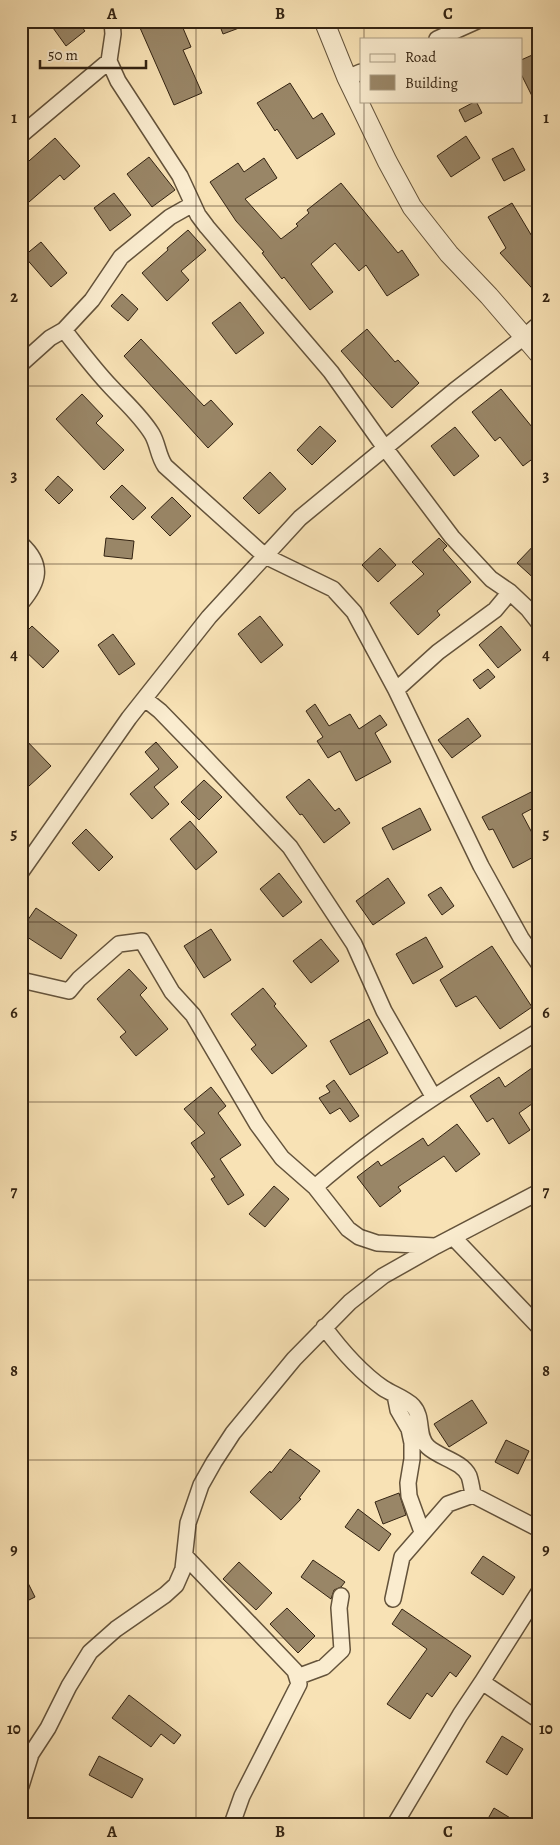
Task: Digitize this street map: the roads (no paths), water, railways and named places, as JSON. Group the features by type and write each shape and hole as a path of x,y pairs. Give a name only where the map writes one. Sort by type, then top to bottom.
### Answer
{"street":[{"path":"112,21 113,34 109,61 123,90 180,176 198,215 217,241 257,284 331,372 452,537 490,579 510,592 528,609 539,623"},
{"path":"324,21 354,75 360,91"},
{"path":"439,38 477,21"},
{"path":"21,135 109,61"},
{"path":"364,102 387,161 412,207 449,254 489,296 539,354"},
{"path":"21,364 50,338 64,330 92,300 121,257 170,217 193,204"},
{"path":"22,869 145,698 209,617 300,518 454,391 539,324"},
{"path":"64,330 109,386 153,435 158,447 159,458 165,466 265,556 333,588 354,612 396,690 481,866 539,964"},
{"path":"21,544 33,559 36,571 33,589 21,603"},
{"path":"396,690 438,652 495,610 510,592"},
{"path":"145,698 198,749 290,848 354,944 384,1011 433,1096"},
{"path":"21,980 70,991 80,979 119,944 142,941 172,992 193,1015 257,1124 282,1158 315,1187 348,1229 359,1237 377,1243 436,1246"},
{"path":"315,1187 342,1163 433,1096 539,1031"},
{"path":"21,1786 26,1753 48,1728 69,1686 90,1652 116,1628 165,1595 176,1585 183,1570 188,1523 194,1502 214,1462 255,1405 294,1359 324,1327 368,1287 436,1246 539,1192"},
{"path":"453,1237 539,1327"},
{"path":"324,1327 338,1348 364,1373 384,1389 411,1404 419,1413 421,1436 427,1446 461,1467 468,1475 473,1495"},
{"path":"395,1395 398,1410 409,1429 412,1443 412,1459 408,1483 409,1496 422,1532"},
{"path":"393,1599 402,1557 448,1504 473,1495 539,1529"},
{"path":"185,1556 295,1671 300,1684 242,1796 232,1824"},
{"path":"402,1821 460,1715 539,1592"},
{"path":"297,1676 324,1667 342,1650 341,1596"},
{"path":"482,1682 539,1720"}]}
